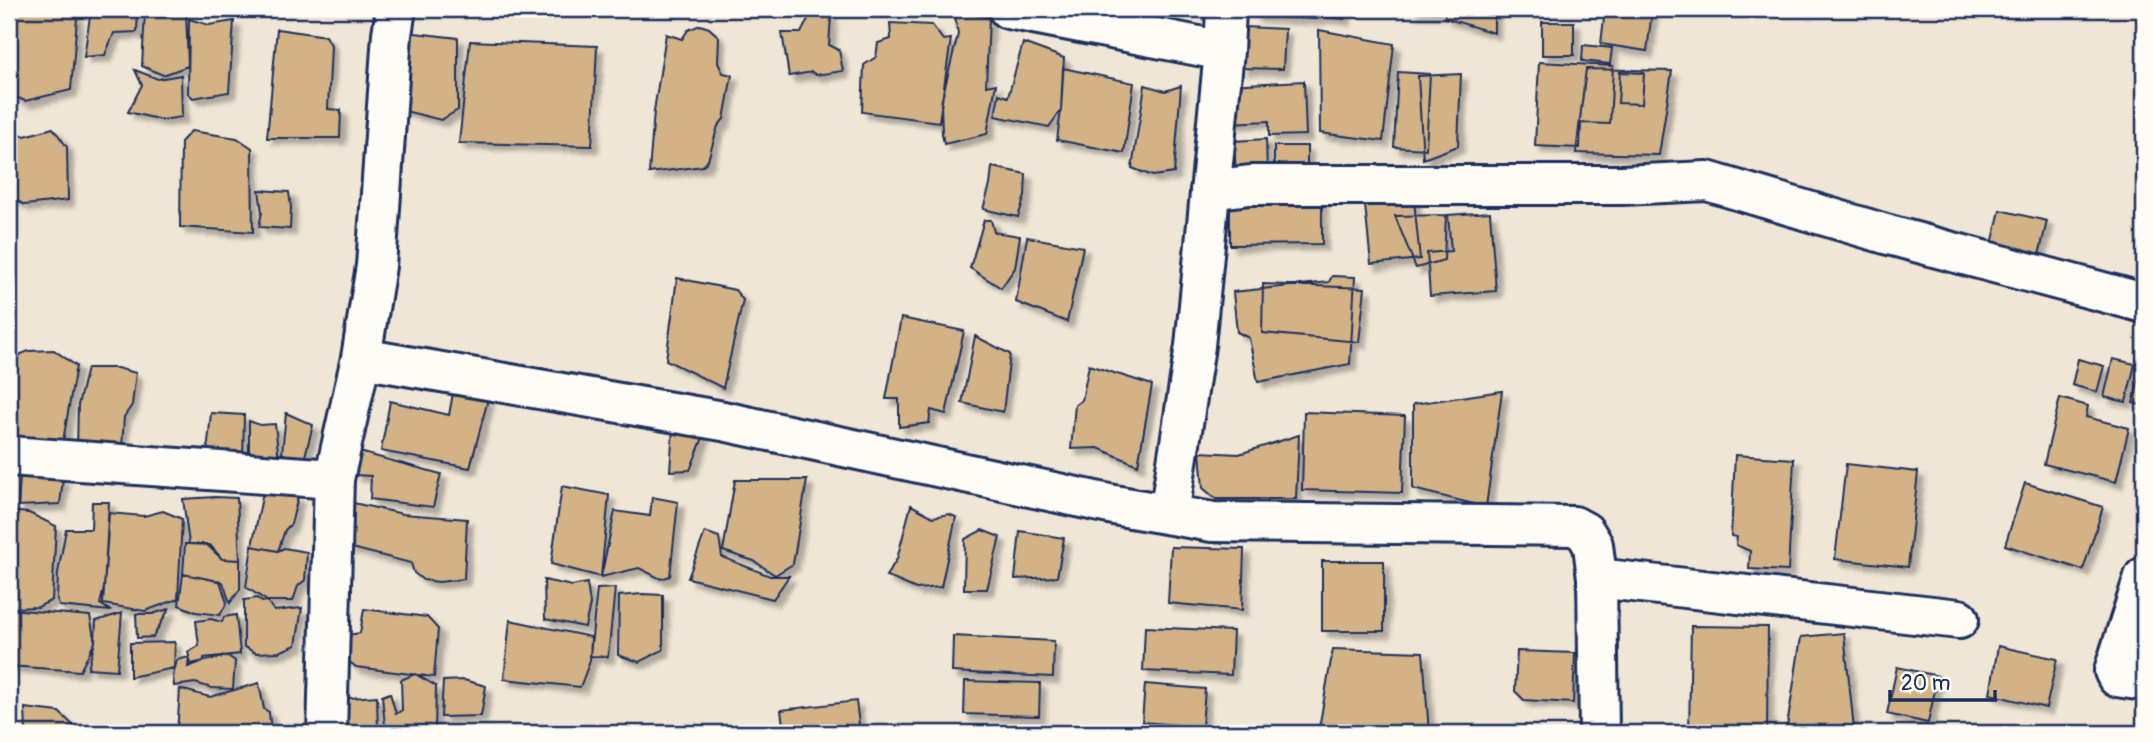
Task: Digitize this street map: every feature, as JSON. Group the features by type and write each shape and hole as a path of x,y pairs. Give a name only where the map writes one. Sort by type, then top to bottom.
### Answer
{"street":[{"path":"327,733 334,479 361,358 376,266 396,9"},
{"path":"1008,9 1224,51"},
{"path":"1169,514 1195,346 1226,9"},
{"path":"1210,190 1250,186 1622,185 1707,181 1889,235 2144,303"},
{"path":"361,358 723,421 1114,505 1212,522 1574,526 1585,532 1593,545 1597,578 1599,733"},
{"path":"9,456 334,479"},
{"path":"2144,577 2114,671 2117,677 2144,681"},
{"path":"1597,578 1959,619"}],"building":[{"path":"9,9 72,9 77,18 71,90 25,101 9,94"},
{"path":"91,9 138,9 137,32 114,33 105,55 84,57"},
{"path":"813,9 827,9 831,16 829,45 839,50 843,71 789,76 782,33 801,33"},
{"path":"1254,9 1317,9 1317,19 1254,16"},
{"path":"1270,9 1345,9 1344,19"},
{"path":"1412,9 1465,9 1465,13 1412,12"},
{"path":"1444,9 1494,9 1494,33 1445,18"},
{"path":"1605,9 1652,11 1647,51 1601,44"},
{"path":"954,10 989,18 986,86 996,84 987,134 944,144 941,103 958,34"},
{"path":"145,12 163,17 186,12 188,66 163,75 142,66"},
{"path":"189,19 209,25 234,21 229,92 193,98 188,93"},
{"path":"1542,22 1574,22 1574,55 1542,55"},
{"path":"890,23 932,25 943,40 951,39 939,122 862,112 864,65 876,57 878,43 891,39"},
{"path":"700,25 709,28 719,37 718,63 723,73 732,75 724,119 718,126 708,160 703,166 649,173 654,111 666,34 682,39 688,30"},
{"path":"1244,27 1285,29 1283,69 1242,68"},
{"path":"277,29 326,36 331,45 328,109 341,110 340,138 267,138"},
{"path":"1319,30 1394,44 1383,141 1320,133"},
{"path":"406,32 458,38 458,110 441,120 401,110"},
{"path":"470,41 597,46 592,146 459,143"},
{"path":"1023,43 1064,58 1061,110 1049,127 995,116 999,94 1008,97"},
{"path":"1583,45 1612,48 1610,64 1582,61"},
{"path":"1539,62 1613,66 1610,124 1581,123 1580,148 1535,146"},
{"path":"1063,68 1134,83 1124,153 1057,140"},
{"path":"1586,69 1672,71 1659,155 1576,153"},
{"path":"135,70 158,79 181,75 182,117 162,120 128,112 142,85"},
{"path":"1398,72 1430,74 1426,149 1394,147"},
{"path":"1620,72 1644,73 1642,104 1618,103"},
{"path":"1461,74 1458,146 1423,159 1418,76"},
{"path":"1304,81 1306,135 1269,136 1269,121 1229,123 1227,85"},
{"path":"1145,85 1165,91 1181,86 1174,173 1153,176 1132,168"},
{"path":"53,128 67,147 68,200 25,205 9,196 9,130 25,136"},
{"path":"191,131 237,138 252,148 253,232 180,227 181,142"},
{"path":"1266,139 1267,172 1236,174 1234,141"},
{"path":"1274,146 1307,146 1307,178 1274,178"},
{"path":"992,167 1026,174 1025,196 1018,217 983,209"},
{"path":"259,190 289,192 290,229 259,227 262,212"},
{"path":"1413,191 1420,259 1371,264 1365,205 1381,203"},
{"path":"1322,194 1322,244 1230,245 1230,202"},
{"path":"2000,210 2047,221 2037,264 1990,253"},
{"path":"1490,212 1496,291 1430,296 1427,253 1451,251 1448,215"},
{"path":"1446,215 1444,260 1416,268 1395,216"},
{"path":"984,220 991,220 994,232 1020,236 1015,268 1001,288 970,268"},
{"path":"1027,237 1083,247 1067,322 1016,302"},
{"path":"1332,276 1355,277 1350,364 1258,382 1249,338 1237,332 1233,292 1329,282"},
{"path":"677,278 735,290 743,300 723,388 666,360"},
{"path":"1263,284 1365,288 1359,342 1262,333"},
{"path":"901,318 964,331 946,414 931,410 929,423 899,427 899,399 886,399"},
{"path":"975,336 1010,354 1003,412 962,403"},
{"path":"54,350 76,366 62,447 9,442 9,388 14,364 21,354 29,351"},
{"path":"2078,359 2104,366 2097,392 2072,385"},
{"path":"2113,359 2135,364 2126,402 2104,397"},
{"path":"1089,365 1152,385 1138,465 1098,448 1071,449 1075,405 1082,400"},
{"path":"2144,367 2144,406 2133,403"},
{"path":"87,368 117,368 136,373 132,405 124,417 122,448 77,450 78,405"},
{"path":"1502,391 1486,507 1413,489 1413,404"},
{"path":"453,393 488,399 470,468 381,451 390,401 449,415"},
{"path":"2060,398 2088,406 2086,417 2129,428 2116,482 2044,464"},
{"path":"1304,412 1405,416 1402,493 1302,490"},
{"path":"211,413 244,415 243,459 206,463"},
{"path":"286,413 313,425 303,464 282,453"},
{"path":"249,421 260,425 275,424 279,461 249,461"},
{"path":"673,428 704,435 690,470 670,471"},
{"path":"1299,435 1296,499 1216,499 1203,488 1200,452 1239,454"},
{"path":"352,450 441,474 433,507 370,499 371,476 355,475"},
{"path":"1735,455 1794,459 1788,571 1749,569 1750,551 1736,545 1737,537 1731,536"},
{"path":"1846,464 1918,472 1908,567 1835,559"},
{"path":"20,477 63,479 60,504 18,506"},
{"path":"735,480 807,480 793,564 775,575 754,561 723,551"},
{"path":"2025,483 2103,507 2083,570 2005,545"},
{"path":"562,486 609,495 601,577 551,564"},
{"path":"263,492 298,497 291,524 285,530 278,551 252,546"},
{"path":"652,497 678,502 670,576 661,579 639,568 601,577 615,511 650,516"},
{"path":"237,498 240,560 222,559 210,545 189,544 183,499"},
{"path":"92,502 109,502 104,588 100,604 111,611 59,606 57,599 58,573 66,529 91,529"},
{"path":"349,502 403,514 467,519 464,579 439,582 423,580 414,573 411,563 348,547"},
{"path":"911,505 933,517 949,514 956,517 941,587 916,589 886,576 897,559"},
{"path":"9,511 29,513 56,526 52,600 38,607 9,608"},
{"path":"163,511 182,519 178,599 145,611 103,604 109,513 144,516"},
{"path":"982,530 1000,537 987,589 964,589 965,539"},
{"path":"1020,531 1064,538 1057,577 1015,579"},
{"path":"705,532 719,537 722,557 770,576 789,576 773,599 688,578"},
{"path":"185,544 206,544 222,559 240,560 240,589 230,603 223,582 183,574"},
{"path":"252,546 278,551 284,548 307,552 305,580 298,586 293,601 267,601 246,587"},
{"path":"1171,547 1244,549 1242,610 1168,603"},
{"path":"1322,561 1384,561 1384,631 1322,631"},
{"path":"183,574 220,581 227,603 220,615 196,612 179,605"},
{"path":"544,580 572,586 587,583 590,604 585,627 545,619"},
{"path":"615,588 608,657 590,656 597,589"},
{"path":"663,595 663,650 639,662 618,655 619,596"},
{"path":"257,598 262,602 267,601 274,611 302,608 296,645 279,652 256,653 244,647 244,600"},
{"path":"9,609 90,616 95,642 80,671 9,666"},
{"path":"169,609 153,637 137,638 136,614 152,614"},
{"path":"364,609 427,617 438,629 434,677 356,667 346,659 347,635 360,633"},
{"path":"122,613 117,670 88,668 95,642 96,621"},
{"path":"236,615 240,654 204,658 204,661 191,664 188,652 199,646 196,621 211,619 222,622 224,617"},
{"path":"510,620 591,637 590,661 580,687 504,679"},
{"path":"1691,626 1768,627 1767,733 1689,733"},
{"path":"1145,627 1233,631 1231,675 1143,671"},
{"path":"1844,633 1854,729 1786,733 1801,637"},
{"path":"953,636 1054,641 1053,677 952,672"},
{"path":"175,642 174,668 130,677 130,643"},
{"path":"1998,646 2057,659 2046,708 1990,694"},
{"path":"1333,649 1423,652 1429,733 1319,728"},
{"path":"1517,651 1575,653 1573,703 1524,700 1515,691"},
{"path":"228,656 235,661 233,689 212,688 195,683 174,686 173,676 177,660 189,657 188,667"},
{"path":"1897,667 1938,676 1928,723 1887,714"},
{"path":"415,674 436,686 435,730 385,725 382,696 390,693 396,714 402,710 401,680"},
{"path":"464,680 486,686 481,716 441,717 443,681"},
{"path":"965,681 1040,683 1039,716 964,714"},
{"path":"259,683 264,709 269,712 271,733 177,733 180,689 210,697"},
{"path":"1145,684 1205,689 1202,727 1142,722"},
{"path":"377,696 378,732 334,733 335,699"},
{"path":"856,701 860,733 784,733 781,710"},
{"path":"25,708 59,712 74,726 76,733 26,733"},
{"path":"775,726 776,733 735,733 735,730"},
{"path":"384,728 445,733 384,733"}]}
